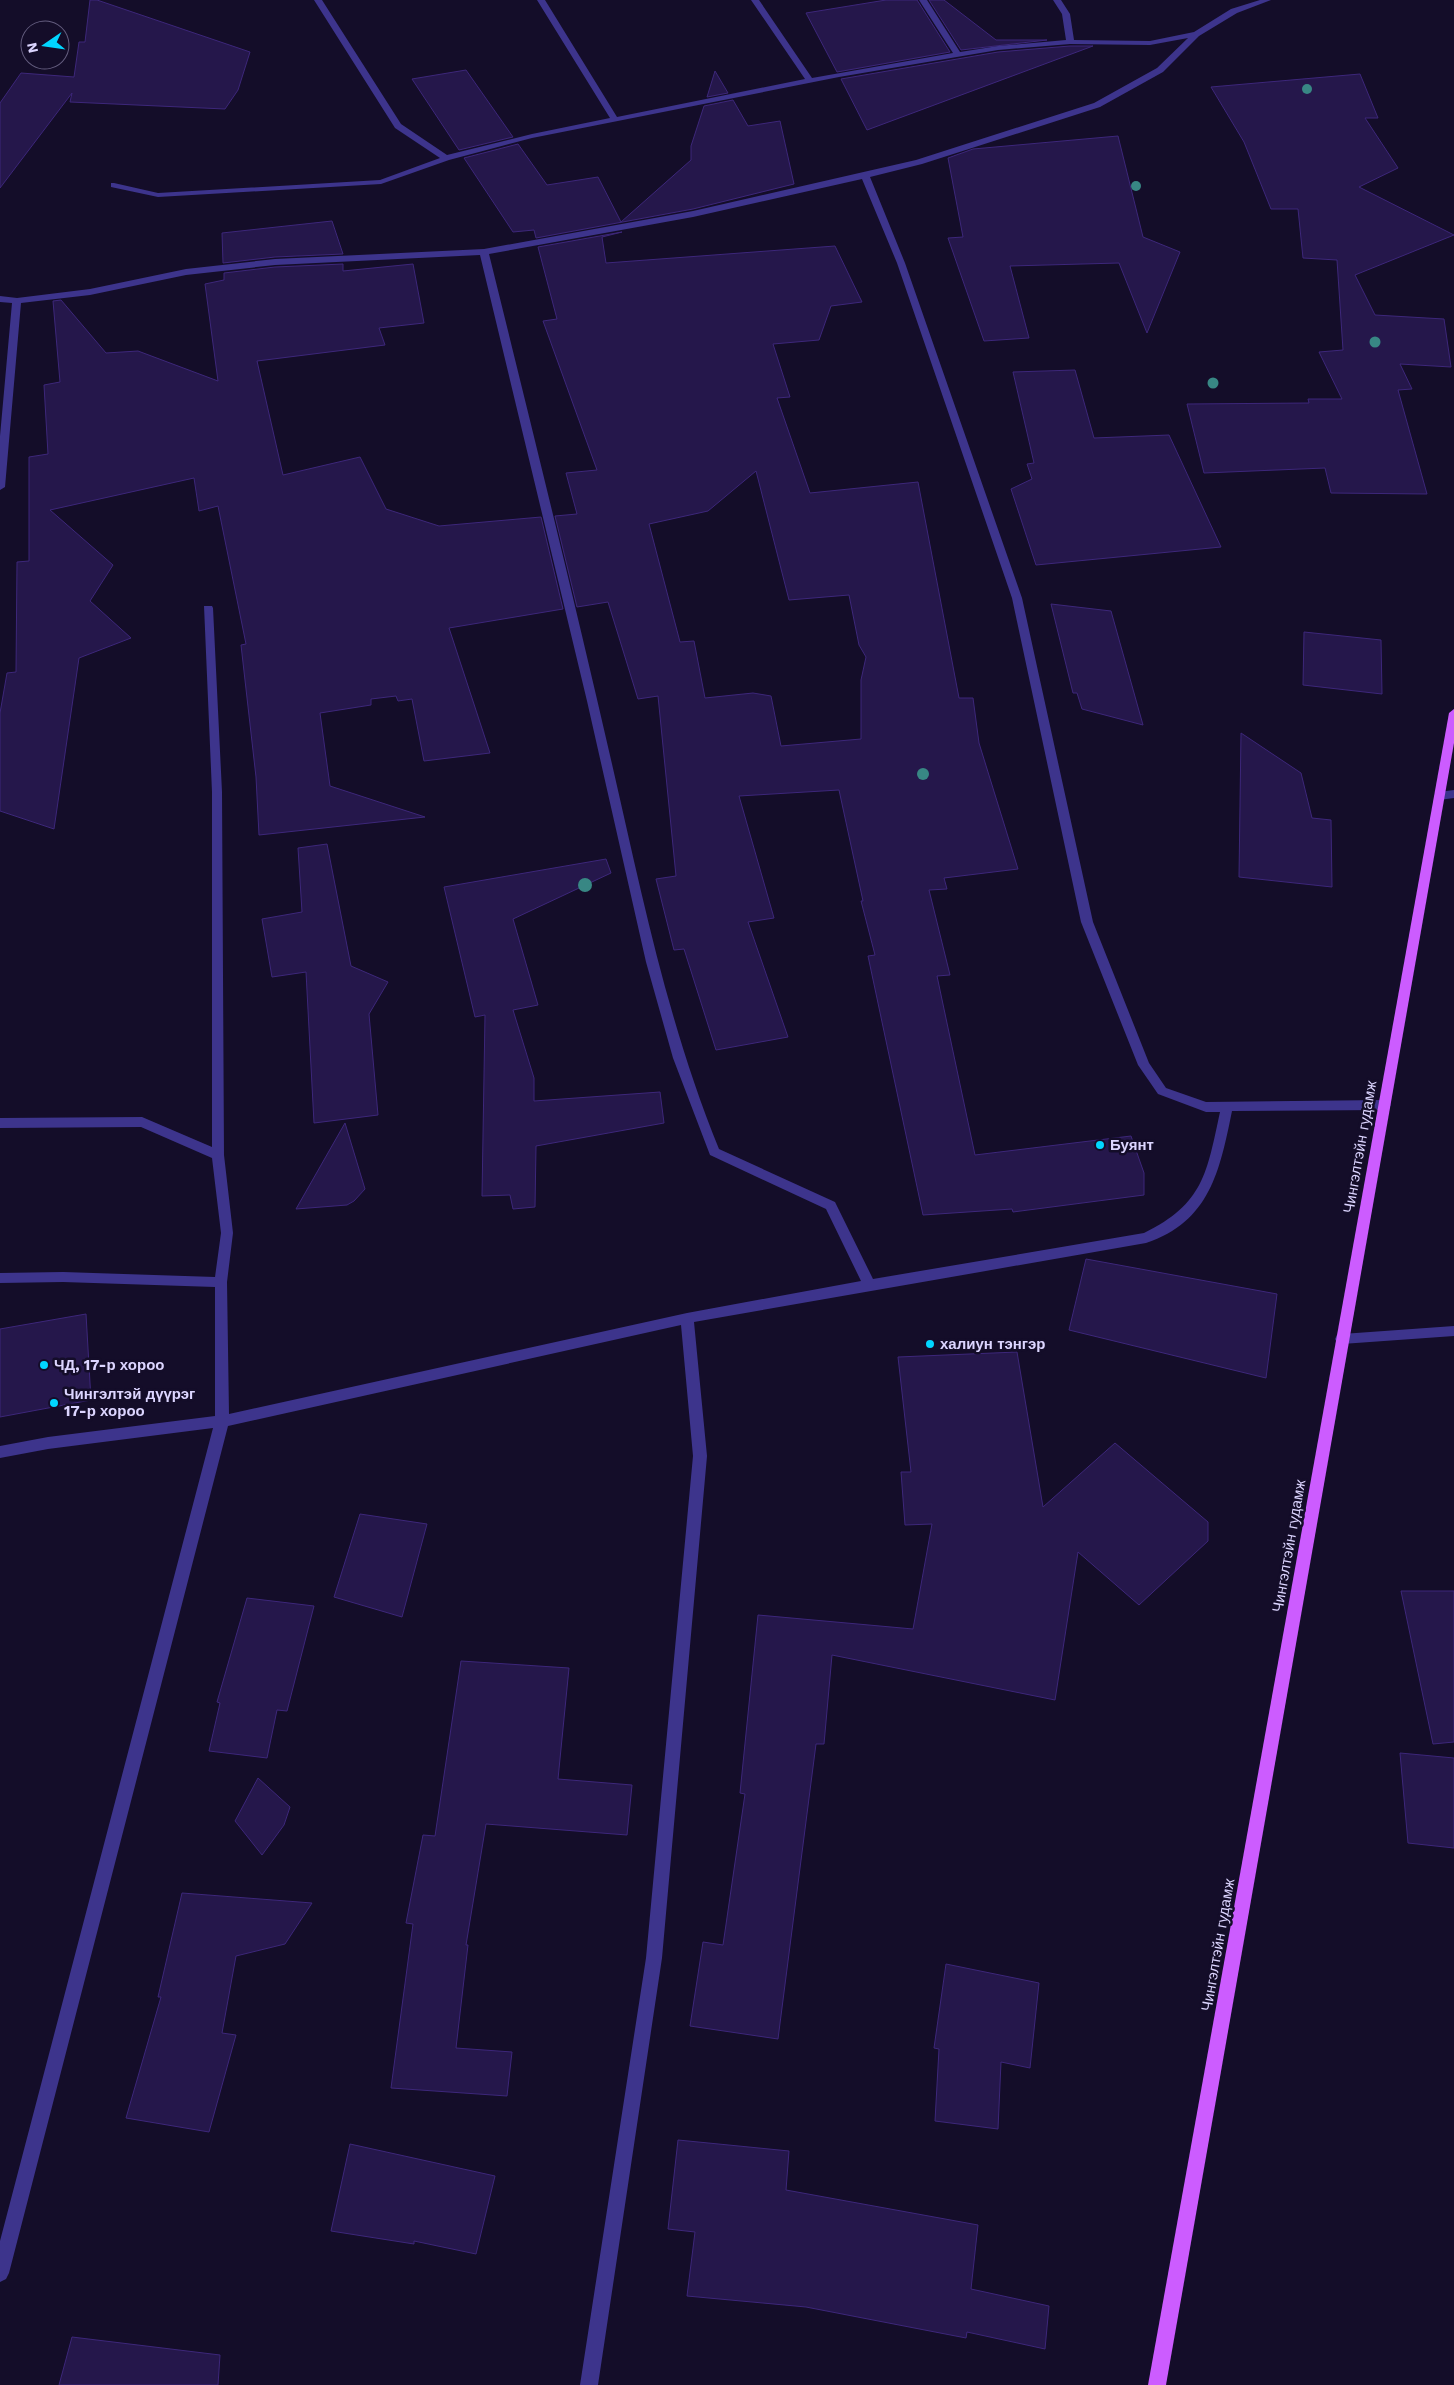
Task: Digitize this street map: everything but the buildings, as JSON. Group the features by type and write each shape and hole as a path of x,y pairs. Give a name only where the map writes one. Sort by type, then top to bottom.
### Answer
{"main road":[{"name":"Чингэлтэйн гудамж","path":"1157,2385 1454,713"}],"street":[{"path":"318,0 398,126 446,158"},
{"path":"541,0 614,120"},
{"path":"755,0 810,81"},
{"path":"923,0 958,55"},
{"path":"1057,0 1066,14 1070,42"},
{"path":"0,299 17,301 90,292 186,272 275,262 484,252 693,214 865,176 919,162 1097,105 1160,70 1196,34 1234,11 1267,0"},
{"path":"114,185 158,195 282,190 381,182 446,158 532,136 810,81 998,48 1070,42 1150,42 1196,34"},
{"path":"865,176 901,263 1017,598 1087,922 1144,1065 1162,1091 1206,1107 1384,1105"},
{"path":"484,252 565,584 646,947 695,1108 714,1152 831,1206 869,1285"},
{"path":"0,487 17,301"},
{"path":"0,2273 222,1421 221,1282 227,1233 218,1155 218,792 208,608"},
{"path":"1439,796 1454,794"},
{"path":"0,1452 48,1443 222,1421 687,1318 1146,1238 1175,1222 1193,1208 1212,1179 1227,1108"},
{"path":"0,1124 142,1122 218,1155"},
{"path":"0,1278 63,1277 221,1282"},
{"path":"588,2385 655,1948 700,1456 687,1318"},
{"path":"1342,1339 1454,1331"}],"place":[{"name":"Буянт","path":"1100,1145"},
{"name":"халиун тэнгэр","path":"930,1344"},
{"name":"ЧД, 17-р хороо","path":"44,1365"},
{"name":"Чингэлтэй дүүрэг 17-р хороо","path":"54,1403"}]}
